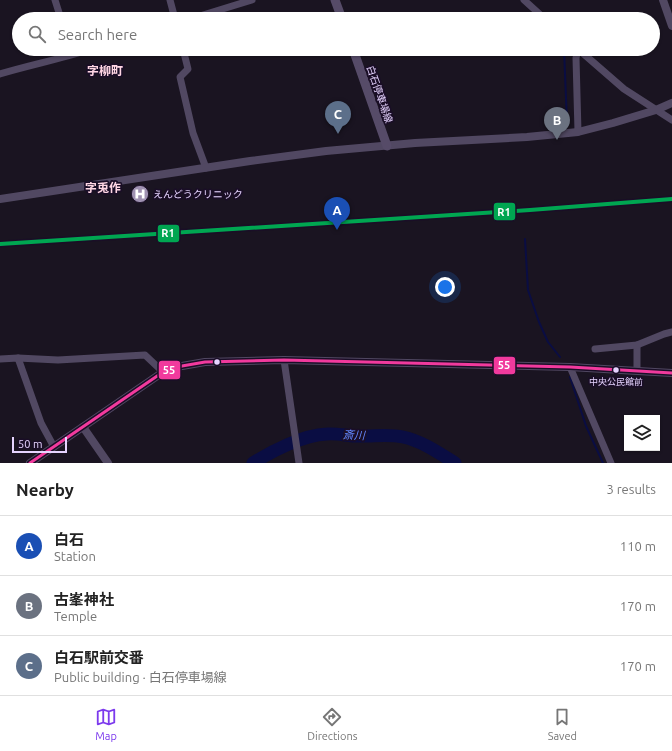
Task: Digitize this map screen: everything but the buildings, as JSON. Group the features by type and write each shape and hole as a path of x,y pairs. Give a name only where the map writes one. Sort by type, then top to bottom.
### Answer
{"main road":[{"path":"335,0 339,12"},
{"name":"白石停車場線","path":"355,56 387,146"}],"street":[{"path":"55,0 59,12"},
{"path":"170,0 173,12"},
{"path":"213,12 252,0"},
{"path":"524,0 537,12"},
{"path":"663,0 672,26"},
{"path":"0,74 57,56"},
{"path":"185,56 188,69 180,78 193,133 206,168"},
{"path":"576,56 578,132"},
{"path":"586,56 624,89 672,120"},
{"path":"0,199 320,152 578,132 656,110 672,103"},
{"path":"595,349 637,345 672,332"},
{"path":"637,345 637,370"},
{"path":"0,359 18,358 58,360 145,355 163,372"},
{"path":"18,358 41,423 54,447"},
{"path":"30,463 163,372 182,366 205,362 284,360 570,367 672,373"},
{"path":"284,360 294,420 299,463"},
{"path":"570,367 611,463"},
{"path":"83,426 108,463"}],"waterway":[{"path":"564,56 567,123"},
{"path":"525,239 528,290 539,322 548,342 560,357"},
{"path":"570,377 586,426 603,463"},
{"name":"斎川","path":"253,463 298,440 318,435 332,434 354,436 388,435 403,437 424,444 455,463"}],"transit line":[{"name":"R1","path":"0,244 530,210 672,199"},
{"name":"55","path":"30,463 163,372 182,366 205,362 284,360 570,367 672,373"}],"place":[{"name":"白石駅前交番","path":"338,134"},
{"name":"古峯神社","path":"557,140"},
{"name":"えんどうクリニック","path":"140,194"},
{"name":"白石","path":"337,230"},
{"name":"中央公民館前","path":"616,370"}],"district":[{"name":"字柳町","path":"105,71"},
{"name":"字兎作","path":"103,188"}]}
